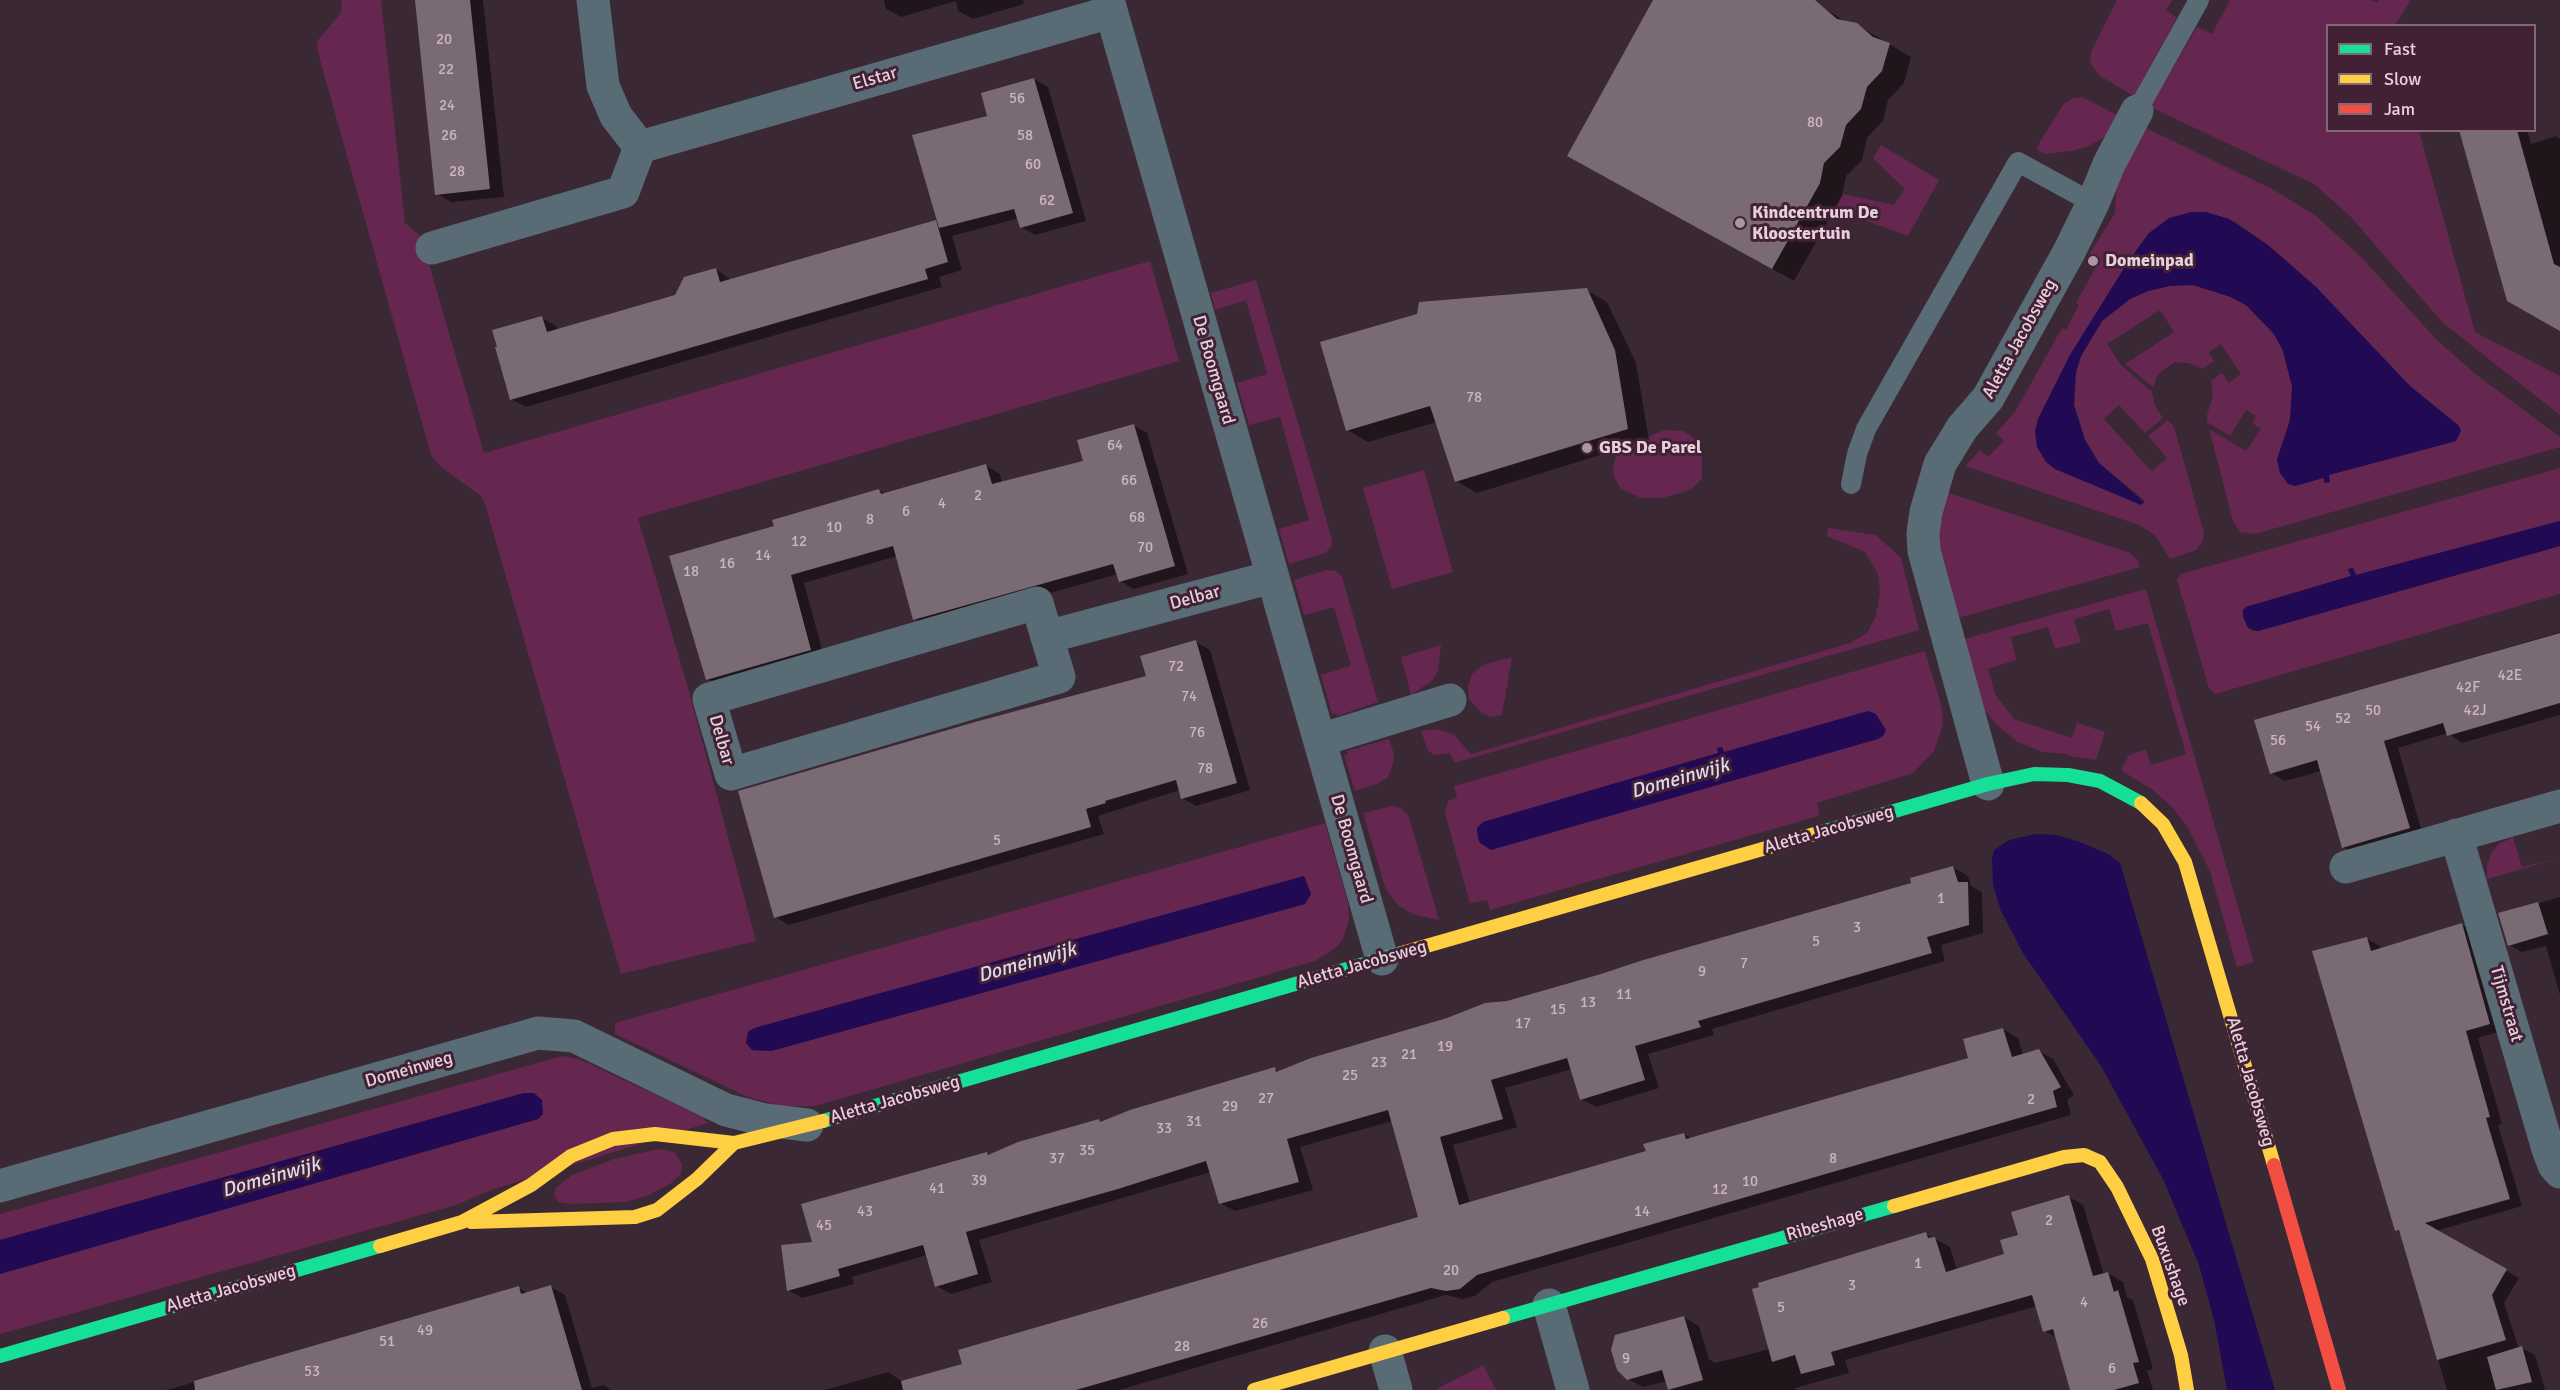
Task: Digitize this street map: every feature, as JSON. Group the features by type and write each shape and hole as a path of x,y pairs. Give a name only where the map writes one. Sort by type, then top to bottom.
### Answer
{"street":[{"path":"432,248 622,192 640,147 616,116 603,86 593,0"},
{"name":"Elstar","path":"640,147 1110,6"},
{"name":"De Boomgaard","path":"1110,6 1382,959"},
{"name":"Aletta Jacobsweg","path":"1988,783 1924,551 1923,533 1926,512 1940,464 1962,428 1988,398 2093,203 2109,164 2138,111"},
{"name":"Delbar","path":"1047,637 1272,577"},
{"name":"Delbar","path":"1037,603 1047,637 1059,678 731,774 709,699 1037,603"},
{"path":"1320,740 1450,699"},
{"name":"Aletta Jacobsweg","path":"0,1356 462,1222 531,1185 571,1156 613,1139 655,1134 734,1143 809,1125 1988,783 2034,774 2068,775 2100,781 2137,800 2163,824 2185,862 2201,910 2339,1390"},
{"path":"2346,867 2560,806"},
{"name":"Tijmstraat","path":"2456,835 2548,1149 2554,1165 2560,1172"},
{"name":"Domeinweg","path":"0,1186 538,1033 574,1036 726,1110 765,1120 809,1125"},
{"name":"Aletta Jacobsweg","path":"462,1222 635,1217 657,1210 697,1179 734,1143"},
{"name":"Ribeshage","path":"1254,1390 2064,1157 2084,1155 2100,1162"},
{"name":"Buxushage","path":"2100,1162 2122,1196 2152,1259 2181,1355 2187,1390"},
{"path":"1549,1305 1573,1390"},
{"path":"1385,1352 1396,1390"}],"lane":[{"name":"Aletta Jacobsweg","path":"2138,111 2199,0"},
{"path":"1851,484 1857,454 1866,429 2018,162 2093,203"}],"shaded area":[{"path":"342,0 381,0 405,223 421,237 484,453 1150,261 1179,361 638,518 688,688 756,941 621,974 485,504 481,496 441,467 431,455 317,49 318,40 341,13"},
{"path":"2117,0 2172,0 2166,11 2177,17 2134,96 2100,76 2090,63 2091,52"},
{"path":"2230,0 2371,0 2377,3 2379,0 2411,0 2396,24 2326,24 2326,132 2419,132 2475,332 2560,376 2560,415 2443,323 2350,216 2314,184 2150,107 2197,27 2212,34"},
{"path":"2082,97 2119,116 2111,134 2086,147 2071,151 2045,154 2037,150 2063,105 2073,98"},
{"path":"2140,125 2274,190 2316,216 2361,257 2438,341 2478,376 2560,437 2560,447 2255,534 2240,532 2233,521 2209,429 2246,451 2261,429 2252,423 2256,416 2246,410 2230,436 2207,422 2213,396 2211,381 2222,373 2229,383 2241,374 2221,344 2209,352 2214,361 2202,369 2189,363 2175,362 2158,374 2153,387 2125,364 2174,332 2160,310 2107,344 2121,365 2152,392 2155,406 2163,418 2145,433 2119,405 2104,419 2155,475 2152,471 2167,458 2148,436 2168,420 2174,427 2204,533 2203,541 2196,550 2170,559 2155,535 2139,525 1965,466 1980,450 1988,457 2004,441 1996,433 2015,412 2062,328 2066,330 2079,305 2076,303 2097,265 2090,259 2090,253 2115,213 2117,168","holes":["2206,212 2236,222 2268,245 2316,287 2410,386 2459,426 2456,441 2328,475 2330,481 2323,478 2295,486 2288,429 2292,386 2283,351 2274,334 2246,305 2231,297 2193,285 2170,286 2148,291 2130,299 2102,321 2081,356 2076,372 2074,405 2085,440 2099,463 2144,500 2143,504 2055,469 2046,462 2036,441 2038,419 2070,355 2128,262 2149,233"]},
{"path":"1881,145 1939,180 1908,236 1834,209 1843,194 1894,205 1905,189 1873,158"},
{"path":"1256,280 1332,539 1331,547 1325,553 1289,564 1279,529 1309,520 1280,417 1249,425 1237,383 1267,374 1246,300 1215,310 1211,293"},
{"path":"1665,430 1683,431 1697,440 1702,452 1702,478 1694,487 1661,498 1641,498 1621,489 1614,476 1613,466 1616,457 1634,442"},
{"path":"2560,468 2560,521 2356,575 2353,568 2348,570 2351,576 2246,607 2245,622 2251,631 2258,631 2560,546 2560,594 2215,694 2209,688 2177,580 2181,574"},
{"path":"1424,470 1453,572 1392,589 1363,488"},
{"path":"1946,492 2130,553 2138,561 2140,567 1958,618 1940,553 1940,518"},
{"path":"1828,528 1876,535 1901,558 1919,630 1454,763 1450,753 1435,755 1428,751 1421,731 1435,729 1453,734 1471,754 1850,643 1867,633 1876,616 1880,592 1878,574 1865,552 1827,536"},
{"path":"1327,570 1336,571 1342,577 1378,702 1337,716 1336,713 1332,714 1321,675 1351,666 1334,607 1304,615 1294,580"},
{"path":"2146,589 2254,962 2237,967 2210,871 2187,826 2171,806 2154,791 2121,770 2129,755 2146,749 2151,765 2186,754 2148,623 2116,631 2109,609 2074,619 2081,642 2055,649 2048,627 2011,637 2016,660 1988,669 1995,694 2014,719 2072,738 2077,723 2105,732 2096,760 2042,752 2018,742 1999,727 1981,702 1964,639"},
{"path":"1441,645 1438,671 1433,680 1411,695 1401,657"},
{"path":"1925,651 1942,708 1943,724 1934,751 1913,773 1817,803 1819,816 1490,910 1487,900 1470,903 1445,813 1448,801 1457,798 1454,786"},
{"path":"1512,657 1502,715 1491,717 1482,713 1469,699 1468,686 1472,674 1483,665"},
{"path":"1389,739 1394,754 1388,777 1377,784 1355,791 1344,755 1348,754 1347,751"},
{"path":"1392,806 1401,808 1409,817 1439,920 1412,914 1398,905 1386,890 1363,813"},
{"path":"1325,823 1348,903 1349,919 1343,939 1337,947 1315,961 815,1106 783,1106 750,1098 615,1034 615,1023","holes":["1304,876 1311,894 1305,904 771,1051 752,1050"]},
{"path":"2513,837 2522,867 2560,858 2487,879 2487,866 2491,854 2499,844"},
{"path":"562,1056 579,1059 703,1117 708,1123 491,1190 456,1205 0,1334 0,1274 538,1119 543,1114 524,1093 0,1240 0,1214"},
{"path":"659,1149 674,1152 682,1164 681,1174 670,1184 647,1196 625,1202 569,1204 558,1202 554,1195 556,1188 572,1175 614,1159"},
{"path":"1483,1365 1496,1390 1437,1389"}],"water":[{"path":"2191,212 2206,212 2229,219 2268,245 2316,287 2410,386 2459,426 2461,431 2456,441 2329,475 2330,482 2325,483 2323,478 2295,486 2288,484 2280,473 2277,459 2290,420 2292,386 2283,351 2274,334 2246,305 2231,297 2193,285 2170,286 2148,291 2130,299 2102,321 2081,356 2076,372 2074,405 2085,440 2099,463 2144,502 2141,505 2055,469 2046,462 2037,447 2035,431 2038,419 2070,355 2128,262 2149,233 2169,218"},
{"path":"2560,521 2560,546 2258,631 2248,628 2243,616 2243,610 2246,607 2351,576 2348,569 2353,568 2356,575"},
{"name":"Domeinwijk","path":"1868,711 1876,714 1886,730 1878,739 1491,850 1480,843 1478,838 1477,828 1483,822 1718,753 1717,748 1722,747 1724,752"},
{"path":"2036,834 2056,835 2080,842 2108,854 2120,863 2275,1390 2227,1390 2214,1320 2199,1265 2163,1179 2101,1066 2023,953 2001,911 1993,885 1994,850 2009,840"},
{"name":"Domeinwijk","path":"1304,876 1311,894 1305,904 771,1051 752,1050 746,1043 748,1032 754,1028"},
{"name":"Domeinwijk","path":"524,1093 534,1093 542,1100 543,1114 538,1119 0,1274 0,1240"}],"building":[{"path":"415,0 470,0 490,189 435,195"},
{"path":"1653,0 1815,0 1837,19 1857,23 1873,37 1890,43 1882,71 1867,87 1861,109 1846,125 1840,147 1824,163 1820,183 1772,269 1567,156"},
{"path":"1034,78 1073,213 1020,228 1014,209 939,228 912,135 987,116 981,93"},
{"path":"2460,132 2518,132 2554,264 2560,267 2560,331 2507,301"},
{"path":"936,220 948,262 925,269 928,279 510,400 492,330 542,316 547,332 675,295 684,277 716,268 720,282"},
{"path":"1587,288 1615,350 1628,429 1455,482 1430,406 1346,431 1320,342 1417,314 1419,302"},
{"path":"1134,424 1175,566 1119,582 1113,564 913,620 893,546 791,575 811,650 706,680 669,556 774,526 772,520 879,489 881,494 986,464 992,484 1083,461 1077,440"},
{"path":"2560,633 2560,703 2447,736 2443,723 2384,741 2410,828 2342,848 2317,760 2270,774 2254,720"},
{"path":"1196,640 1237,783 1181,799 1176,780 1086,809 1091,827 774,918 738,791 975,722 1146,676 1140,656"},
{"path":"1953,866 1958,882 1968,882 1969,925 1927,937 1932,953 1698,1021 1701,1027 1635,1046 1645,1080 1580,1100 1567,1058 1491,1080 1503,1119 1440,1137 1459,1205 1646,1151 1643,1144 1684,1133 1686,1139 1968,1058 1963,1039 2003,1028 2012,1057 2039,1049 2061,1087 2053,1091 2057,1107 1477,1275 1460,1289 1446,1291 1431,1288 1076,1390 903,1390 901,1381 962,1364 958,1350 1418,1217 1388,1110 1287,1139 1299,1182 1219,1204 1206,1161 1118,1189 966,1232 978,1274 935,1287 923,1245 838,1269 840,1276 787,1291 781,1245 812,1242 801,1204 987,1152 988,1155 1018,1142 1099,1119 1100,1122 1130,1110 1275,1067 1276,1072 1311,1058 1447,1018 1485,1003 1507,1001 1601,974 1911,883 1910,878"},
{"path":"2538,902 2548,934 2508,946 2498,913"},
{"path":"2462,923 2490,1024 2466,1031 2490,1117 2486,1118 2510,1199 2425,1223 2507,1269 2492,1295 2506,1340 2437,1360 2399,1230 2395,1231 2312,951 2367,937 2371,951"},
{"path":"2069,1195 2093,1276 2108,1272 2114,1292 2118,1290 2139,1362 2133,1363 2139,1383 2114,1390 2070,1390 2053,1329 2043,1332 2032,1295 1831,1352 1835,1365 1801,1374 1795,1355 1772,1362 1752,1289 1759,1287 1758,1283 1926,1232 1928,1238 1935,1237 1946,1272 2004,1254 2000,1240 2018,1235 2011,1212"},
{"path":"551,1285 582,1390 195,1390 194,1381 254,1363 519,1286 521,1294"},
{"path":"1684,1316 1703,1380 1668,1390 1662,1370 1627,1380 1617,1370 1611,1350 1615,1335"},
{"path":"2522,1346 2532,1382 2496,1390 2487,1357"}],"traffic: fast":[{"path":"1825,831 1988,784 2034,774 2068,775 2100,781 2141,803"},
{"path":"823,1121 1402,953"},
{"path":"1503,1318 1894,1206"},
{"path":"0,1356 380,1246"}],"traffic: slow":[{"path":"2141,803 2163,824 2185,862 2274,1165"},
{"path":"1402,953 1825,831"},
{"path":"380,1246 462,1222 531,1185 571,1156 613,1139 655,1134 734,1143 823,1121"},
{"path":"471,1222 635,1217 657,1210 697,1179 734,1143"},
{"path":"1894,1206 2064,1157 2084,1155 2100,1162 2117,1187 2152,1259 2181,1355 2187,1390"},
{"path":"1254,1390 1503,1318"}],"traffic: jam":[{"path":"2274,1165 2339,1390"}],"place":[{"name":"Kindcentrum De Kloostertuin","path":"1740,223"},
{"name":"Domeinpad","path":"2093,261"},
{"name":"GBS De Parel","path":"1587,448"}]}
